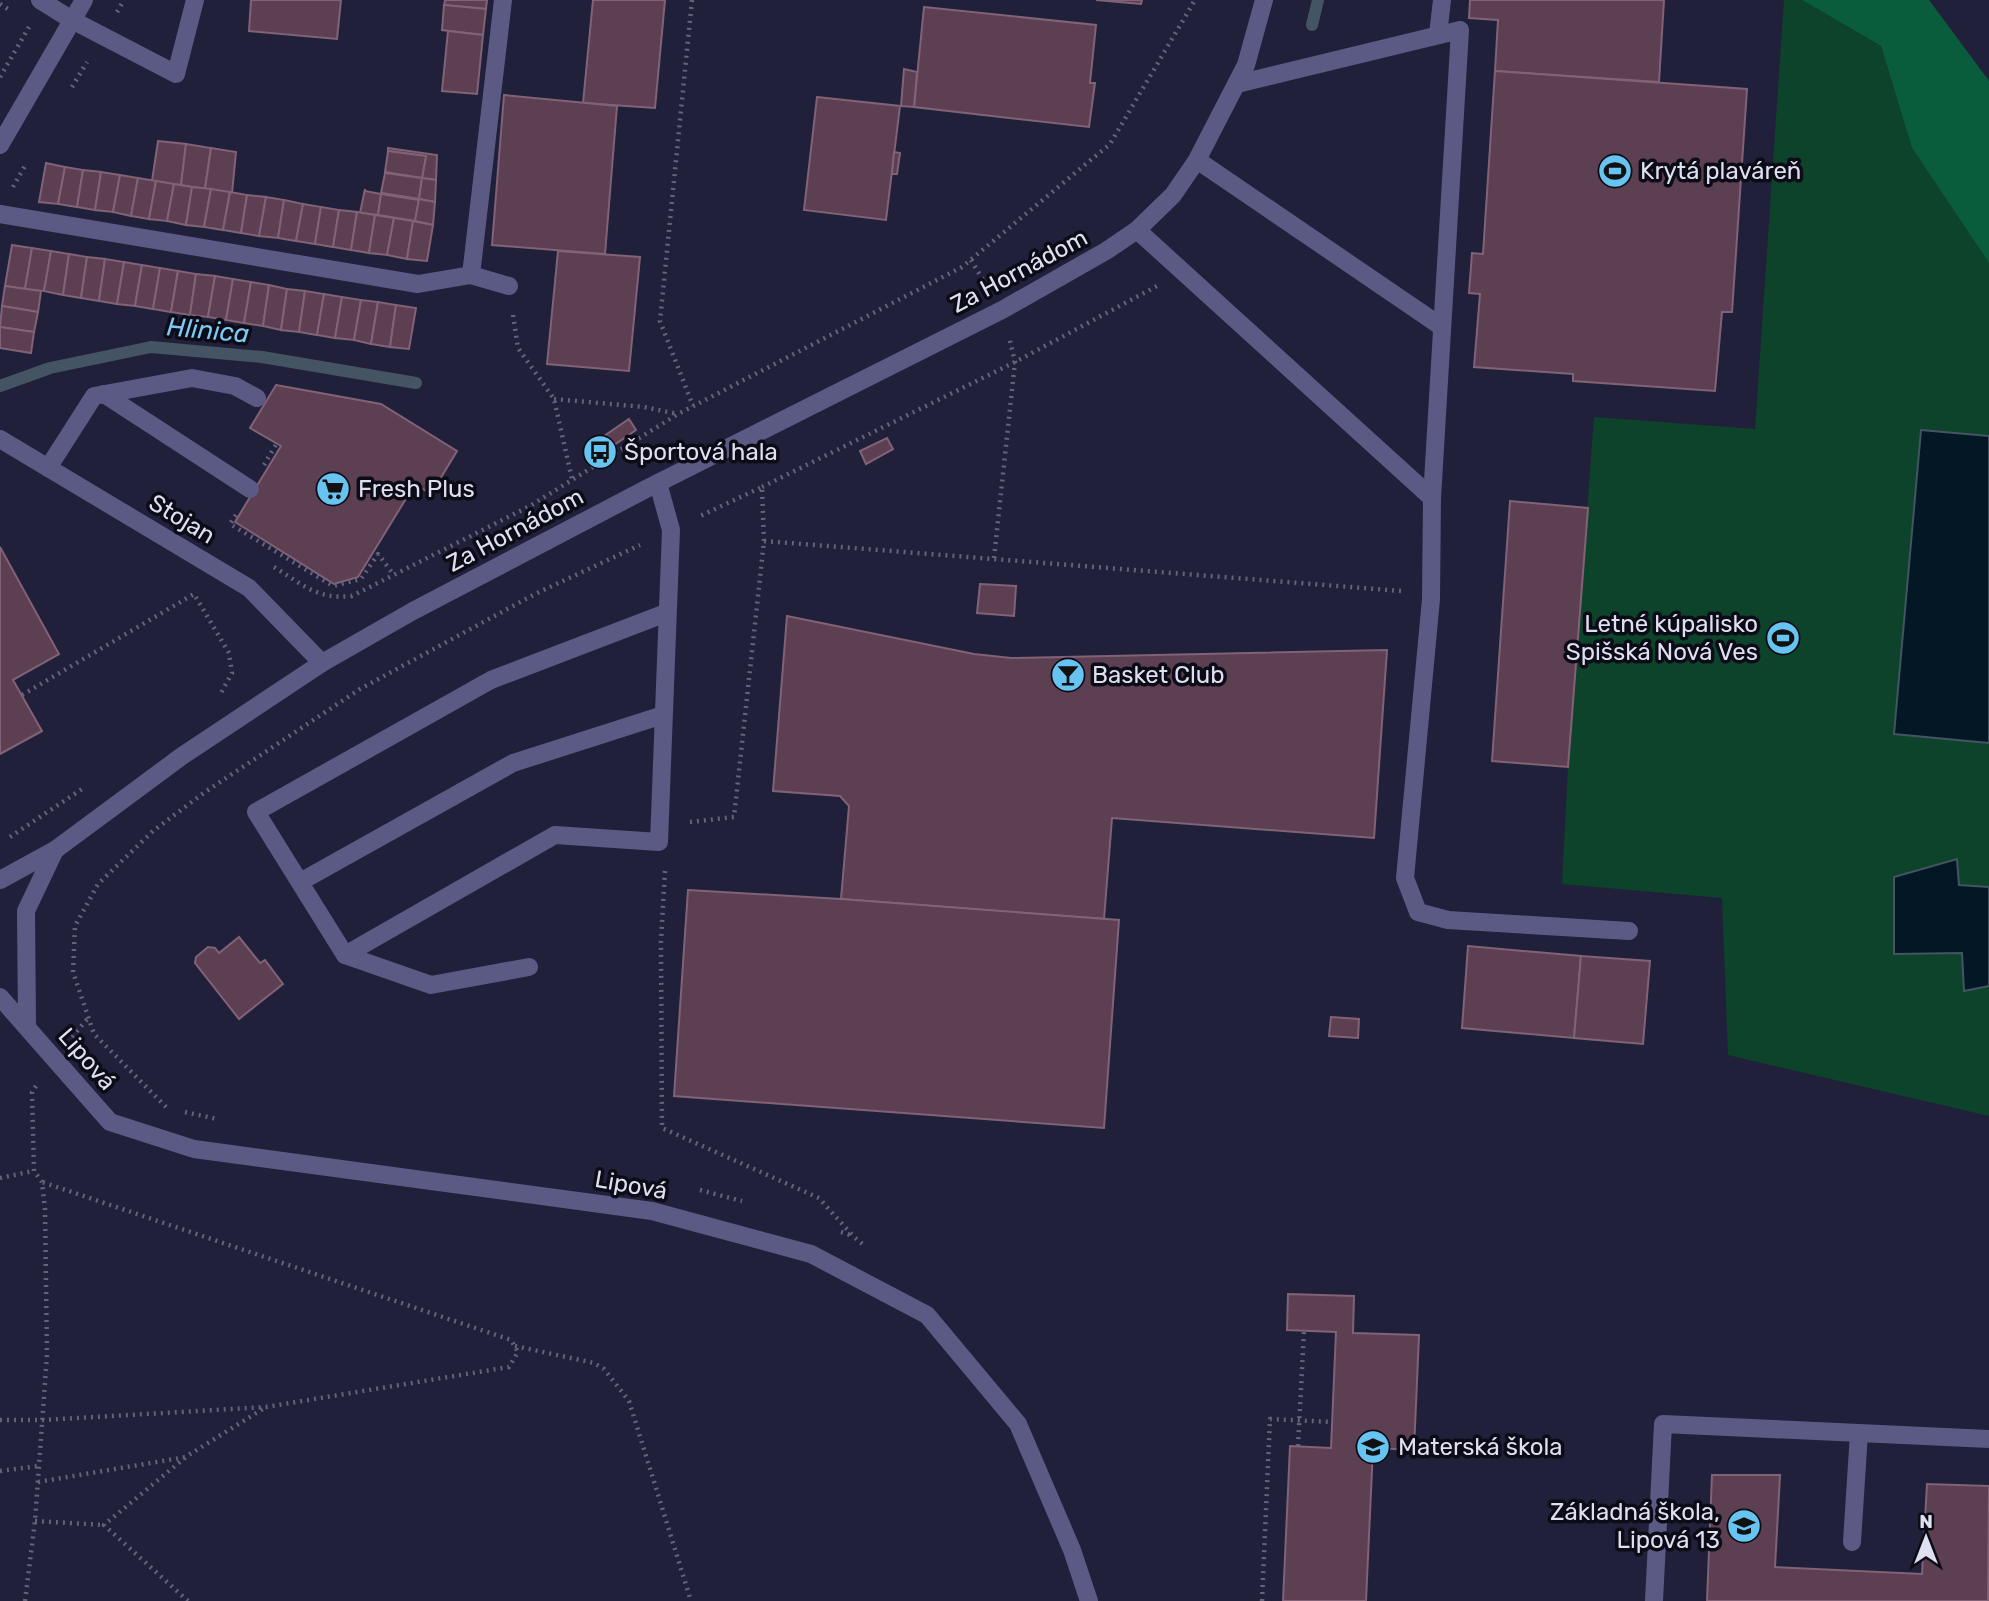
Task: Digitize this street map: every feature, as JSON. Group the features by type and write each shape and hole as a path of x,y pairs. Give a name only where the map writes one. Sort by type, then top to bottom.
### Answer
{"street":[{"path":"40,0 72,20 176,74 195,0"},
{"path":"0,145 84,0"},
{"path":"471,275 503,0"},
{"name":"Za Hornádom","path":"0,880 55,850 182,757 322,663 413,611 1002,310 1106,251 1137,230 1173,195 1197,160 1246,65 1265,0"},
{"path":"1438,36 1442,0"},
{"path":"1237,84 1460,30 1432,498 1431,593 1405,878 1418,912 1448,920 1629,931"},
{"path":"1197,160 1442,327"},
{"path":"0,214 418,284 471,275 509,286"},
{"path":"1137,230 1432,498"},
{"path":"48,468 94,396 192,378 235,386 257,398"},
{"path":"104,394 250,489"},
{"name":"Stojan","path":"0,439 249,588 322,663"},
{"path":"345,955 555,835 659,842 671,530 658,484"},
{"path":"529,967 431,985 345,955 256,812 491,680 666,613"},
{"path":"300,882 513,763 663,715"},
{"name":"Lipová","path":"27,1025 26,911 55,850"},
{"name":"Lipová","path":"0,997 110,1122 194,1149 652,1211 811,1254 928,1315 1018,1424 1072,1550 1089,1601"},
{"path":"1654,1601 1663,1424 1989,1439"},
{"path":"1852,1542 1859,1433"}],"path":[{"path":"692,0 660,321 693,406"},
{"path":"276,569 320,595 332,598 352,596 530,506 678,414 962,267 1110,144 1195,0"},
{"path":"0,4 16,14"},
{"path":"0,78 29,28 24,19"},
{"path":"971,260 1002,310 1015,362 994,558"},
{"path":"762,487 1015,362 1184,272"},
{"path":"509,286 518,348 554,399 572,479"},
{"path":"554,399 643,407 678,414"},
{"path":"277,443 230,524 333,586 361,579 377,554 394,575"},
{"path":"764,541 1431,593"},
{"path":"22,695 194,594 229,653 232,673 216,698"},
{"path":"219,1119 165,1107 94,1034 73,972 75,926 98,884 153,831 205,792 360,689 433,649"},
{"path":"0,844 87,786"},
{"path":"662,1033 662,1128 819,1198 853,1237 828,1228"},
{"path":"0,1420 266,1407 509,1367 518,1352 511,1340 43,1182 34,1171 32,1092 53,1059"},
{"path":"0,1178 34,1171"},
{"path":"25,1601 35,1521 47,1355 43,1182"},
{"path":"690,1188 754,1205"},
{"path":"1298,1446 1304,1331"},
{"path":"514,1345 594,1363 604,1369 629,1401 691,1601"},
{"path":"104,1525 187,1456 266,1407"},
{"path":"1262,1601 1270,1419 1332,1422"},
{"path":"38,1482 187,1456"},
{"path":"0,1471 39,1466"},
{"path":"35,1521 104,1525 188,1601"}],"green space":[{"name":"Letné kúpalisko Spišská Nová Ves","path":"1784,0 1802,0 1881,46 1912,148 1989,263 1989,1116 1728,1055 1722,898 1562,884 1594,417 1755,429"},
{"path":"1802,0 1929,0 1989,81 1989,263 1912,148 1881,46"}],"water":[{"path":"1921,430 1989,436 1989,743 1894,734"},
{"path":"1957,859 1959,885 1989,887 1989,986 1964,991 1962,953 1894,954 1894,877"}],"building":[{"path":"251,0 341,0 337,39 249,31"},
{"path":"445,0 487,0 486,9 444,5"},
{"path":"593,0 665,0 655,108 583,103"},
{"path":"1096,0 1142,0 1141,4"},
{"path":"1470,0 1664,0 1659,82 1495,71 1498,20 1469,18"},
{"path":"444,5 486,9 483,35 442,30"},
{"path":"924,7 1096,25 1090,83 1095,83 1089,127 914,107"},
{"path":"448,31 483,35 477,94 442,91"},
{"path":"904,69 917,72 914,107 901,106"},
{"name":"Krytá plaváreň","path":"1495,71 1747,89 1732,312 1722,312 1715,391 1573,381 1573,374 1474,367 1480,294 1469,293 1472,253 1483,254"},
{"path":"504,95 617,106 605,254 492,245"},
{"path":"817,97 900,106 886,220 804,210"},
{"path":"158,141 186,144 181,185 152,181"},
{"path":"186,144 211,148 205,189 181,185"},
{"path":"211,148 236,152 232,193 205,189"},
{"path":"388,148 437,155 436,180 422,178 426,156 388,151"},
{"path":"388,151 426,156 422,178 385,172"},
{"path":"894,152 900,153 897,174 892,174"},
{"path":"46,163 65,167 58,204 39,202"},
{"path":"65,167 83,170 77,207 58,204"},
{"path":"83,170 101,172 95,210 77,207"},
{"path":"101,172 120,175 113,212 95,210"},
{"path":"385,173 422,178 419,199 381,193"},
{"path":"120,175 138,178 131,216 113,212"},
{"path":"138,178 156,181 149,219 131,216"},
{"path":"422,178 436,180 435,202 419,199"},
{"path":"156,181 174,184 167,221 149,219"},
{"path":"174,184 192,187 186,225 167,221"},
{"path":"192,187 211,189 204,227 186,225"},
{"path":"211,189 230,192 223,230 204,227"},
{"path":"365,189 381,194 378,215 360,213"},
{"path":"230,192 247,195 241,233 223,230"},
{"path":"381,194 419,199 419,200"},
{"path":"381,194 419,200 415,221 378,215"},
{"path":"247,195 266,197 259,236 241,233"},
{"path":"266,197 284,200 278,238 259,236"},
{"path":"419,199 435,202 433,225 415,221"},
{"path":"284,200 303,204 296,241 278,238"},
{"path":"303,204 321,207 315,244 296,241"},
{"path":"321,207 339,210 333,247 315,244"},
{"path":"339,210 357,212 351,250 333,247"},
{"path":"357,212 375,215 369,253 351,250"},
{"path":"375,215 394,218 387,255 369,253"},
{"path":"394,218 413,221 407,259 387,255"},
{"path":"413,221 433,225 427,261 407,259"},
{"path":"12,245 32,248 25,289 5,286"},
{"path":"32,248 51,251 44,291 25,289"},
{"path":"51,251 69,254 63,295 44,291"},
{"path":"558,251 640,257 629,371 547,364"},
{"path":"69,254 87,257 81,298 63,295"},
{"path":"87,257 105,259 99,301 81,298"},
{"path":"105,259 124,262 117,304 99,301"},
{"path":"124,262 142,265 135,306 117,304"},
{"path":"142,265 160,268 153,309 135,306"},
{"path":"160,268 178,271 171,312 153,309"},
{"path":"178,271 196,274 190,315 171,312"},
{"path":"196,274 215,276 208,317 190,315"},
{"path":"215,276 233,279 226,320 208,317"},
{"path":"233,279 251,282 244,323 226,320"},
{"path":"251,282 269,285 263,326 244,323"},
{"path":"269,285 287,289 281,330 263,326"},
{"path":"5,286 41,291 38,312 2,306"},
{"path":"287,289 305,291 299,332 281,330"},
{"path":"305,291 324,294 317,335 299,332"},
{"path":"324,294 342,297 335,338 317,335"},
{"path":"342,297 361,300 354,340 335,338"},
{"path":"361,300 378,302 371,344 354,340"},
{"path":"378,302 396,305 390,347 371,344"},
{"path":"396,305 416,308 409,349 390,347"},
{"path":"2,306 38,312 34,332 0,327"},
{"path":"0,327 34,332 31,353 0,348"},
{"name":"Fresh Plus","path":"276,385 381,404 457,451 431,494 415,484 358,577 334,584 235,522 281,446 250,428"},
{"path":"629,419 636,430 611,447 604,436"},
{"path":"887,438 893,449 866,464 860,451"},
{"path":"1510,501 1588,508 1568,767 1492,761"},
{"path":"0,547 59,654 13,680 42,731 0,754"},
{"path":"980,584 1016,586 1014,616 977,613"},
{"path":"787,616 974,654 1011,658 1387,650 1374,838 1112,818 1104,919 841,899 849,806 840,796 773,791"},
{"path":"688,890 1119,920 1104,1128 674,1096"},
{"path":"239,937 260,963 265,960 283,984 239,1019 195,963 196,957 208,947 215,948 219,953"},
{"path":"1468,946 1581,956 1574,1038 1462,1028"},
{"path":"1581,956 1650,961 1643,1044 1574,1038"},
{"path":"1331,1017 1359,1019 1358,1038 1329,1036"},
{"name":"Materská škola","path":"1288,1294 1354,1296 1353,1333 1419,1335 1414,1450 1373,1448 1366,1601 1283,1601 1290,1446 1331,1448 1336,1332 1287,1330"},
{"name":"Základná škola, Lipová 13","path":"1712,1475 1780,1475 1775,1567 1922,1574 1927,1484 1989,1486 1988,1601 1707,1601"}],"waterway":[{"name":"Hlinica","path":"1312,25 1318,0"},
{"name":"Hlinica","path":"0,386 50,368 151,347 262,357 416,383"}],"place":[{"name":"Krytá plaváreň","path":"1615,171"},
{"name":"Športová hala","path":"600,452"},
{"name":"Fresh Plus","path":"333,489"},
{"name":"Letné kúpalisko Spišská Nová Ves","path":"1783,638"},
{"name":"Basket Club","path":"1068,675"},
{"name":"Materská škola","path":"1373,1447"},
{"name":"Základná škola, Lipová 13","path":"1744,1526"}]}
